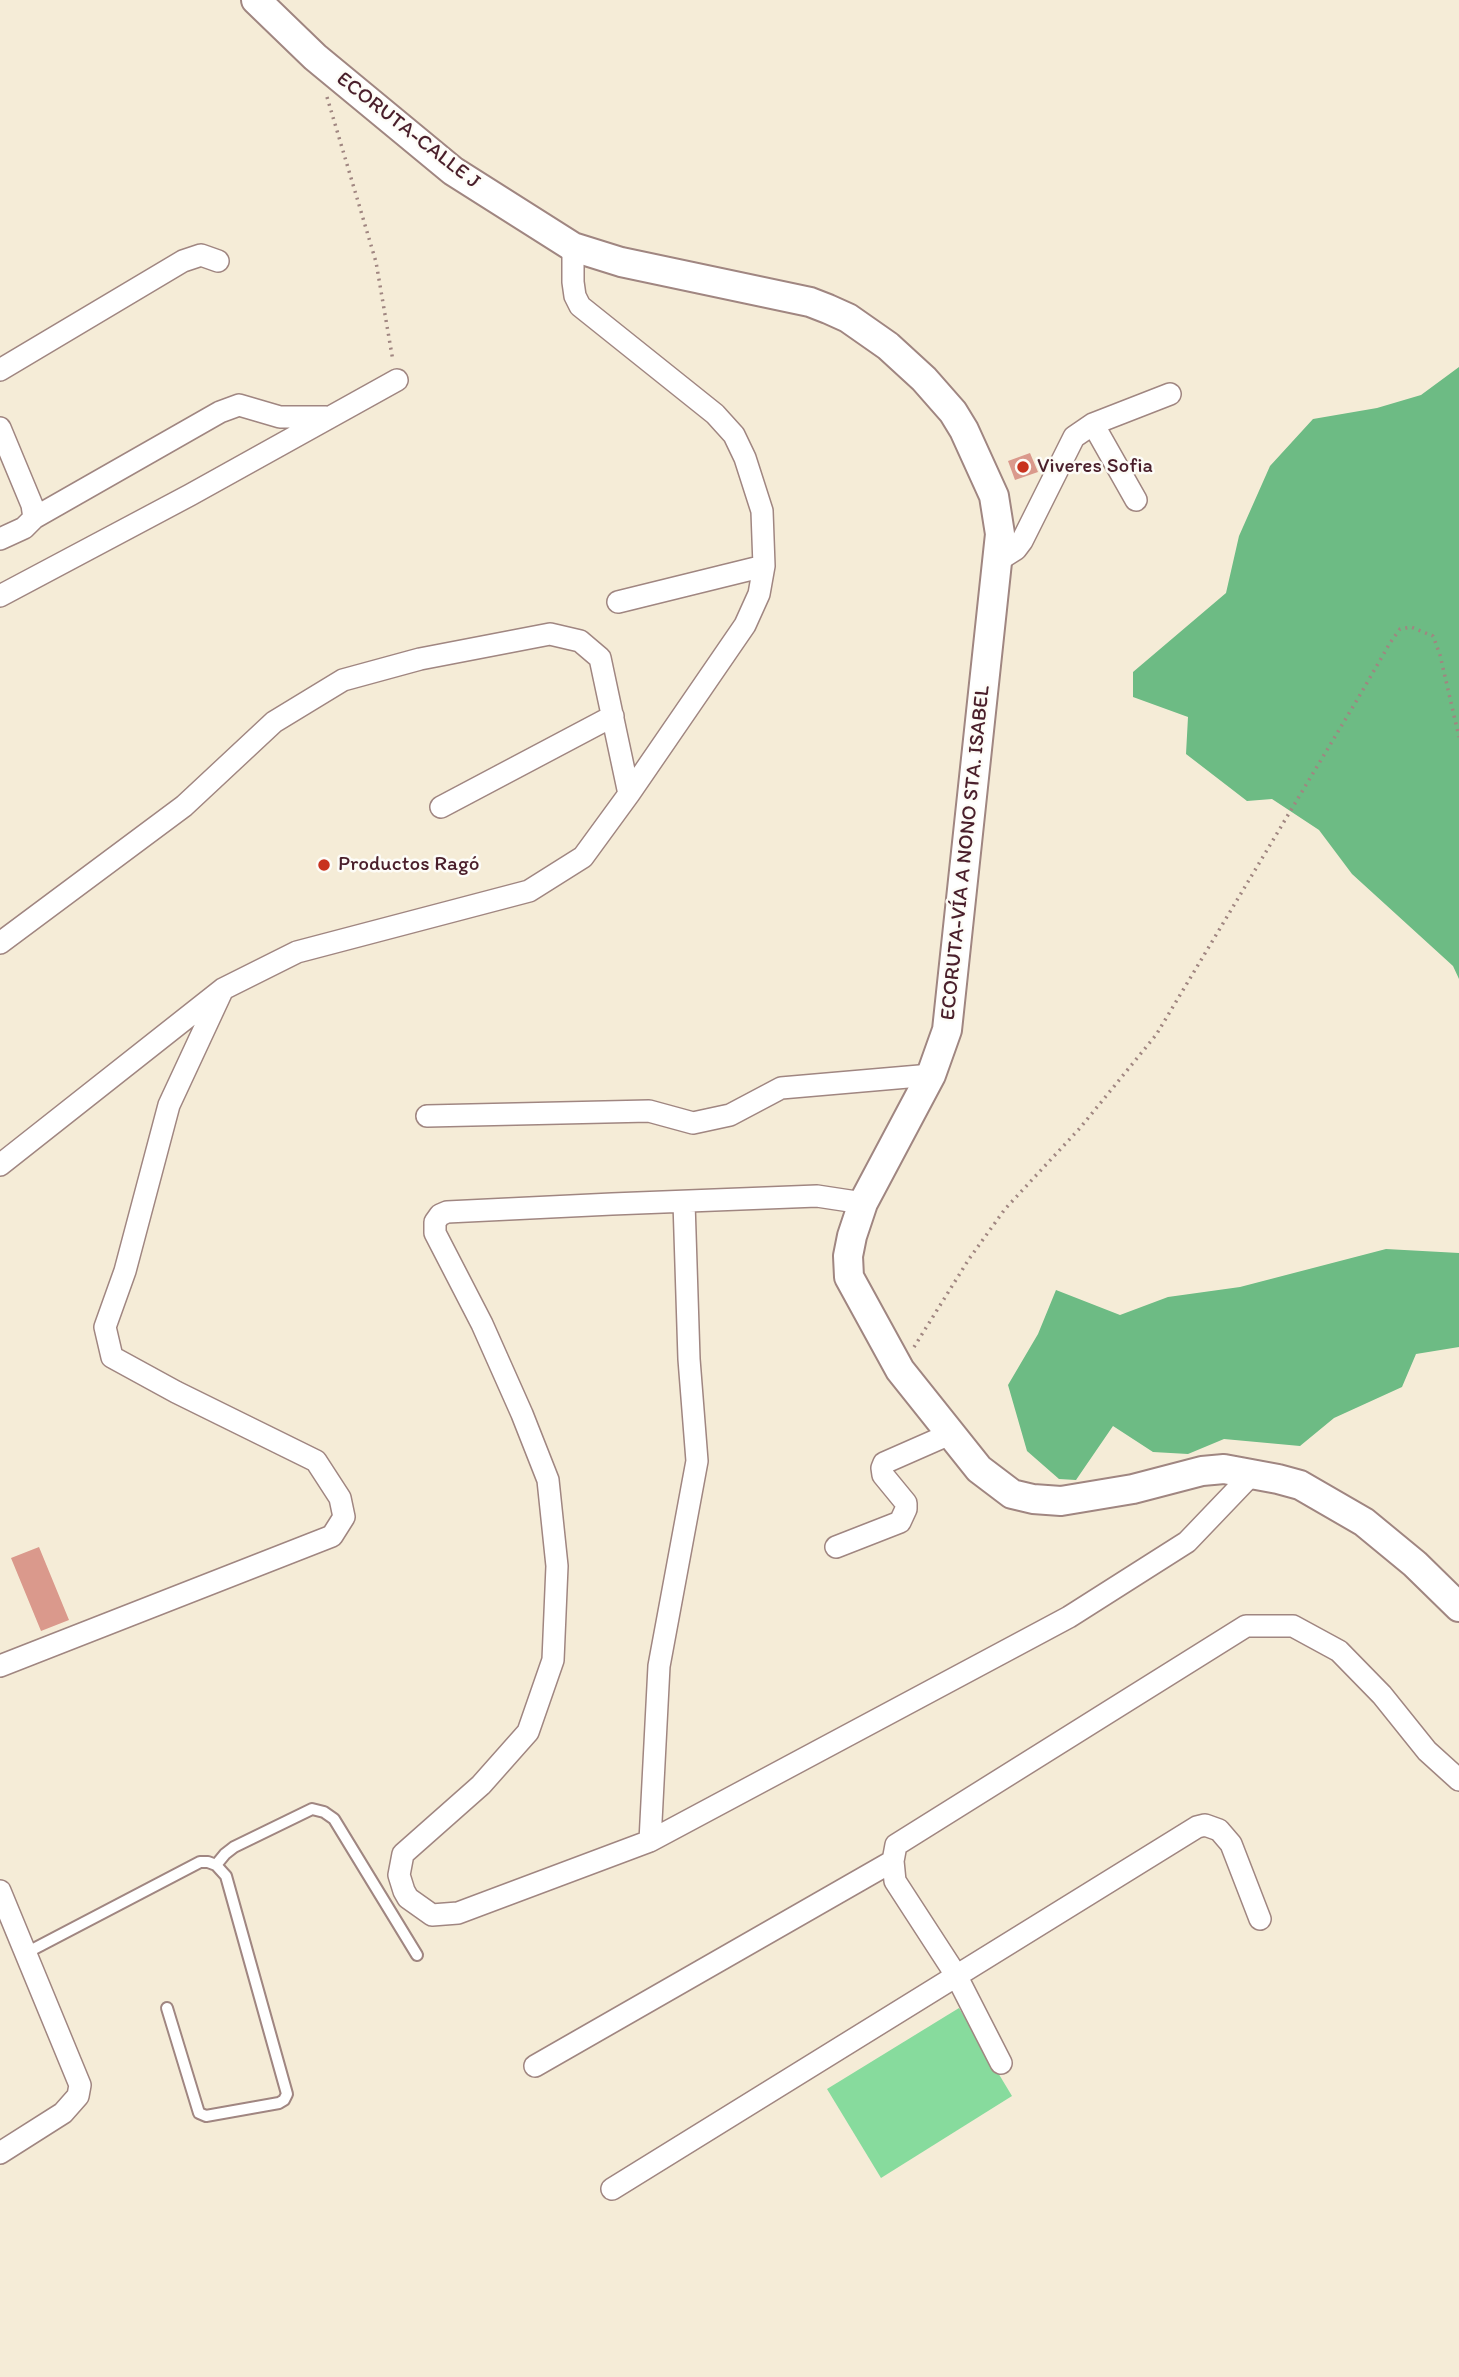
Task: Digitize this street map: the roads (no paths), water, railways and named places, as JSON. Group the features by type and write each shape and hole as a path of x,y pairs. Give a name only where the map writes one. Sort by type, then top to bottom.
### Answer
{"main road":[{"name":"ECORUTA-CALLE J","path":"256,0 315,57 453,171 573,247"},
{"name":"ECORUTA-VÍA A NONO STA. ISABEL","path":"573,247 621,262 810,302 848,318 888,346 924,379 953,412 964,430 997,505 1000,534 947,1030 930,1075 863,1203 848,1256 849,1277 900,1370 979,1469 1012,1493 1033,1499 1061,1501 1133,1489 1202,1471 1224,1469 1300,1485 1364,1522 1415,1564 1459,1607"}],"street":[{"path":"0,1165 223,989 297,952 529,891 583,857 746,625 759,594 764,566 762,511 745,458 734,435 696,396 580,306 573,282 573,247"},
{"path":"0,370 183,261 201,255 218,261"},
{"path":"0,596 397,380"},
{"path":"997,561 1016,549 1074,436 1093,424 1170,394"},
{"path":"0,539 24,528 34,517 220,412 239,405 280,417 330,417"},
{"path":"1093,424 1136,500"},
{"path":"0,428 32,505 34,517"},
{"path":"618,602 764,566"},
{"path":"0,943 184,806 274,722 343,680 420,659 550,634 580,641 600,658 629,794"},
{"path":"441,807 613,716"},
{"path":"0,1666 332,1536 344,1517 340,1498 316,1461 176,1392 112,1357 105,1328 125,1271 169,1105 223,989"},
{"path":"427,1115 649,1111 693,1123 730,1115 781,1088 930,1075"},
{"path":"863,1203 817,1196 447,1212 440,1215 435,1222 435,1233 482,1324 522,1413 548,1480 557,1566 553,1660 528,1732 481,1785 403,1854 400,1864 401,1883 408,1898 432,1915 458,1913 650,1841 1069,1617 1186,1542 1252,1473"},
{"path":"650,1841 659,1666 697,1461 688,1346 684,1202"},
{"path":"836,1548 900,1522 906,1503 883,1475 881,1468 884,1463 950,1434"},
{"path":"1001,2063 956,1975 895,1881 892,1861 896,1845 1246,1626 1293,1626 1339,1651 1382,1695 1427,1751 1459,1780"},
{"path":"612,2189 1196,1827 1205,1825 1219,1830 1231,1844 1260,1919"},
{"path":"535,2066 892,1861"},
{"path":"0,1891 80,2085 78,2096 63,2113 0,2153"}],"lane":[{"path":"216,1865 234,1847 312,1810 324,1812 334,1819 417,1955"},
{"path":"26,1953 200,1861 216,1865 226,1876 286,2094 284,2100 206,2116 199,2113 167,2008"}],"place":[{"name":"Viveres Sofia","path":"1023,467"},
{"name":"Productos Ragó","path":"324,865"}]}
